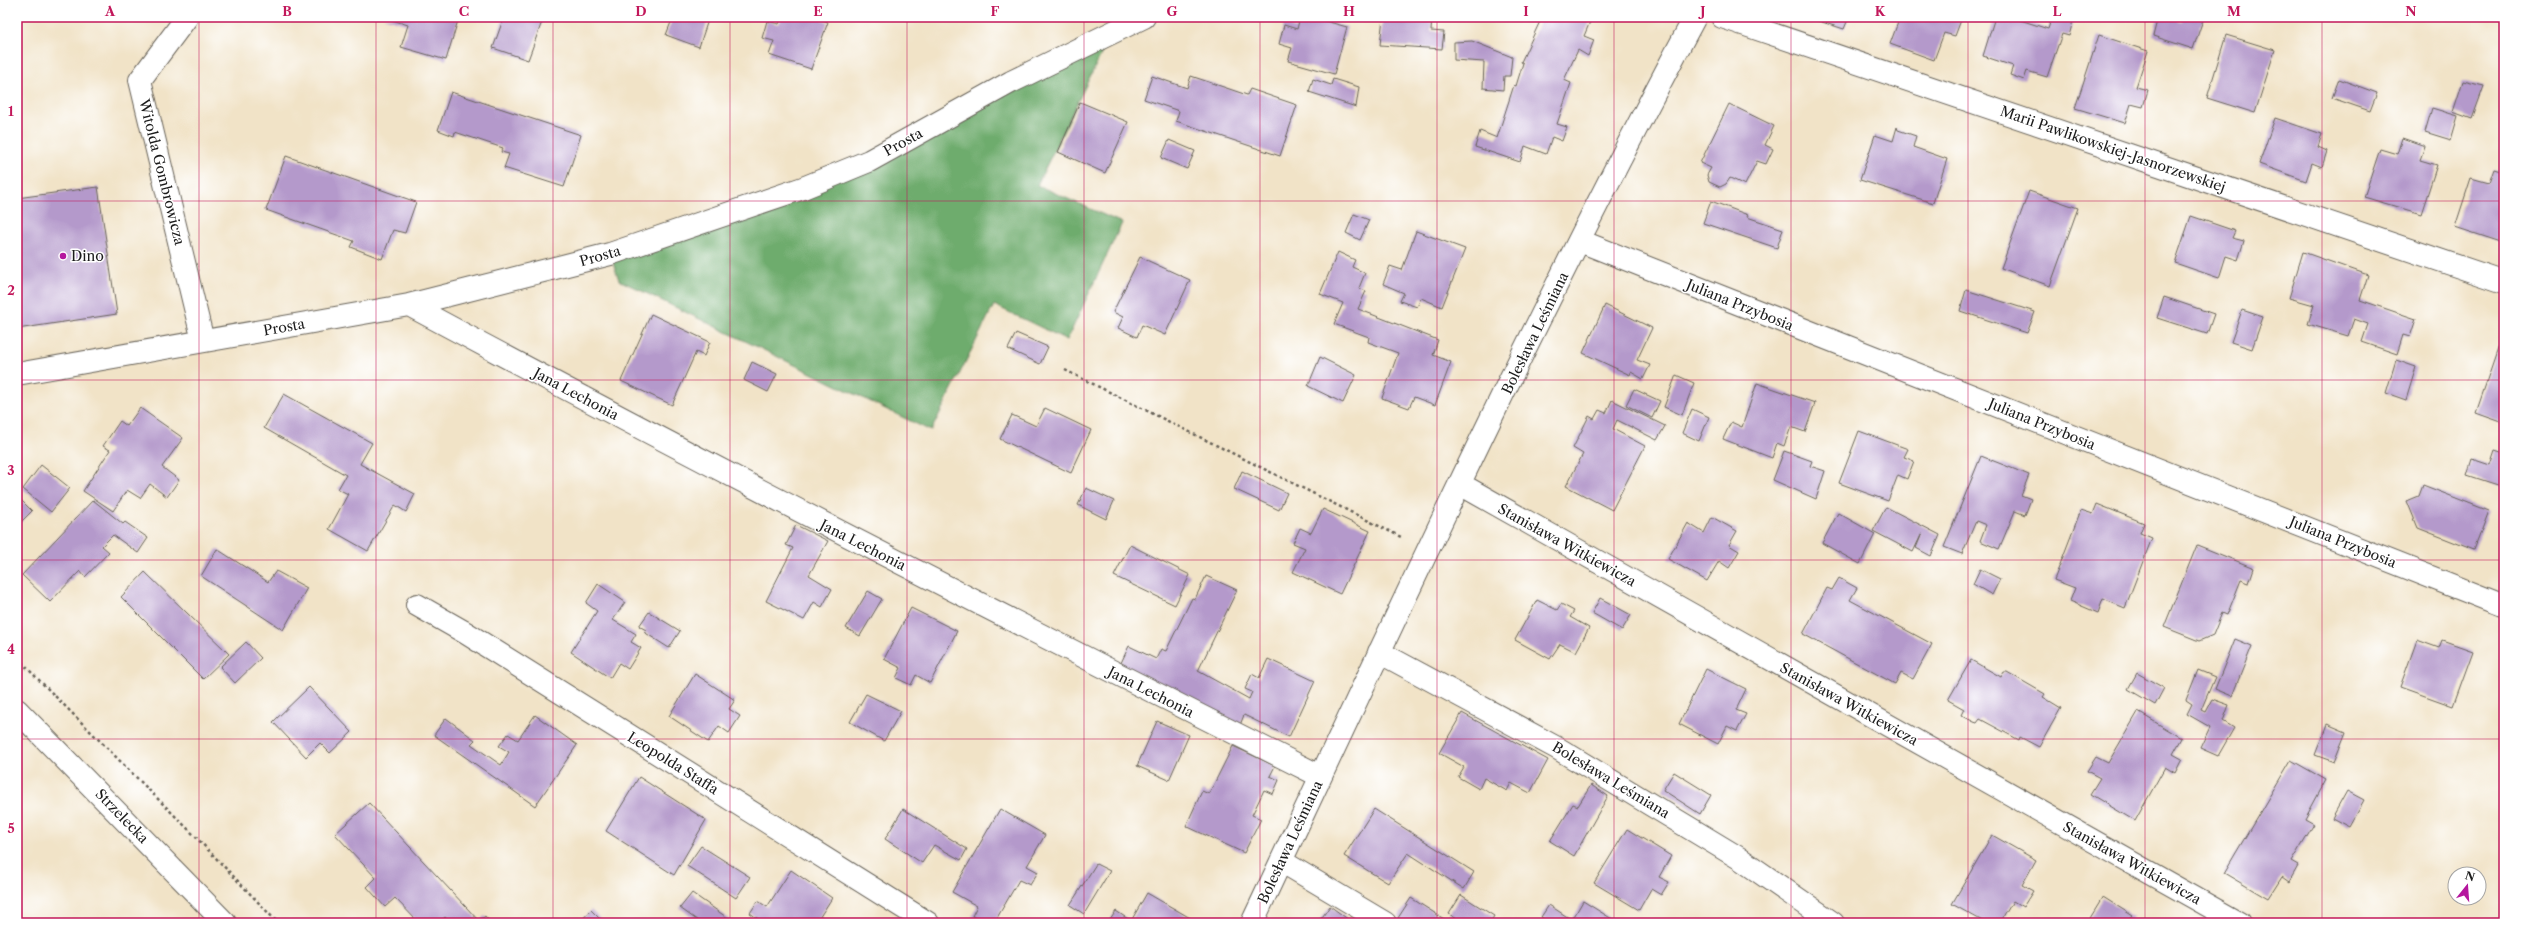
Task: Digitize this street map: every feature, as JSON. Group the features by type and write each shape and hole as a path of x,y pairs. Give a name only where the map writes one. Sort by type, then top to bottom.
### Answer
{"street":[{"name":"Witolda Gombrowicza","path":"187,17 140,80 203,341"},
{"name":"Prosta","path":"17,374 409,305 610,254 803,188 869,160 1011,82 1144,17"},
{"name":"Bolesława Leśmiana","path":"1252,923 1427,550 1621,155 1694,17"},
{"name":"Marii Pawlikowskiej-Jasnorzewskiej","path":"1722,17 2504,282"},
{"name":"Juliana Przybosia","path":"1580,241 2504,606"},
{"name":"Jana Lechonia","path":"409,305 949,590 1320,776"},
{"name":"Stanisława Witkiewicza","path":"1460,484 2239,923"},
{"name":"Leopolda Staffa","path":"417,605 466,633 928,923"},
{"name":"Bolesława Leśmiana","path":"1379,652 1563,752 1739,858 1833,923"},
{"name":"Strzelecka","path":"17,710 224,923"},
{"path":"1281,861 1385,923"}],"path":[{"path":"1065,370 1427,550"},
{"path":"17,658 191,832 278,923"}],"green space":[{"path":"1112,32 1037,185 1122,223 1067,340 994,305 931,431 619,280 610,254 803,188"}],"building":[{"path":"383,17 459,17 446,60 401,47 408,25"},
{"path":"504,17 537,17 543,19 528,60 493,48"},
{"path":"673,17 709,17 699,47 666,35"},
{"path":"782,17 813,17 828,22 811,69 769,55 774,41 762,38 767,21 779,24"},
{"path":"1300,17 1311,17 1347,27 1334,74 1288,61 1292,48 1279,44 1284,25 1297,29"},
{"path":"1383,17 1432,17 1431,31 1444,32 1442,49 1380,45"},
{"path":"1542,17 1592,17 1584,36 1594,40 1588,56 1578,50 1564,80 1571,83 1557,124 1567,127 1562,141 1552,137 1546,154 1525,146 1520,162 1475,147 1480,131 1497,138 1514,85 1516,86 1523,63 1521,62"},
{"path":"1806,17 1849,17 1844,29"},
{"path":"1900,17 1952,17 1961,20 1955,36 1944,33 1934,60 1890,44"},
{"path":"1995,17 2011,17 2048,29 2052,17 2074,17 2069,36 2062,34 2047,77 2027,71 2024,80 2010,75 2013,66 1983,56"},
{"path":"2158,17 2182,22 2183,17 2204,17 2193,49 2153,36"},
{"path":"2099,35 2148,51 2136,87 2148,90 2143,107 2131,104 2125,123 2075,108"},
{"path":"2226,35 2275,50 2255,113 2207,98"},
{"path":"1472,41 1512,57 1510,76 1504,76 1503,90 1483,88 1484,62 1454,60 1454,42"},
{"path":"1152,76 1187,88 1191,76 1247,95 1250,89 1297,105 1280,156 1176,121 1179,111 1144,99"},
{"path":"1313,79 1331,85 1333,79 1359,87 1356,107 1309,92"},
{"path":"2339,79 2377,93 2370,111 2332,98"},
{"path":"2463,81 2484,86 2472,119 2453,112"},
{"path":"451,92 581,135 564,187 504,168 509,154 501,152 503,148 455,132 454,136 438,130"},
{"path":"1080,102 1128,122 1105,173 1058,152"},
{"path":"1729,104 1774,126 1765,145 1773,149 1766,164 1757,161 1745,185 1730,178 1726,184 1720,187 1709,182 1707,175 1711,168 1700,163"},
{"path":"2432,108 2458,116 2451,140 2425,132"},
{"path":"2275,118 2322,134 2318,147 2327,151 2322,167 2312,163 2306,181 2259,164"},
{"path":"1897,127 1898,130 1916,136 1913,147 1947,159 1933,203 1860,180 1875,135 1893,141"},
{"path":"2402,138 2425,146 2420,160 2437,165 2421,214 2364,197 2380,149 2397,154"},
{"path":"1169,140 1195,151 1187,169 1161,158"},
{"path":"286,156 416,202 405,233 393,230 382,259 351,247 354,241 266,210"},
{"path":"2494,169 2504,172 2504,243 2455,227 2471,178 2489,183"},
{"name":"Dino","path":"98,187 117,314 17,329 17,198"},
{"path":"2029,191 2078,208 2050,286 2001,268"},
{"path":"1711,201 1748,215 1747,217 1783,229 1777,248 1703,223"},
{"path":"1354,214 1369,220 1360,240 1346,233"},
{"path":"2191,216 2235,231 2232,238 2244,241 2238,260 2226,256 2219,278 2175,263"},
{"path":"1416,231 1465,249 1442,307 1421,298 1417,307 1400,301 1404,293 1383,284 1390,266 1402,270"},
{"path":"1338,252 1355,260 1352,267 1365,273 1359,288 1366,291 1358,309 1438,340 1433,355 1451,362 1435,405 1414,397 1409,408 1382,398 1398,353 1368,342 1369,337 1334,324 1343,303 1320,294"},
{"path":"2303,252 2368,275 2360,300 2416,319 2410,337 2403,335 2397,354 2362,342 2368,324 2354,319 2348,336 2308,324 2314,305 2289,298"},
{"path":"1140,257 1190,280 1165,335 1142,325 1137,337 1118,328 1123,317 1113,312"},
{"path":"1966,290 2035,312 2027,333 1960,311"},
{"path":"2164,297 2214,314 2207,334 2157,318"},
{"path":"1605,305 1652,328 1637,360 1650,365 1643,379 1631,372 1630,375 1583,353"},
{"path":"2242,310 2263,317 2252,349 2231,342"},
{"path":"651,314 710,342 704,356 696,352 672,405 621,381"},
{"path":"2504,331 2504,423 2476,413"},
{"path":"1016,333 1048,347 1040,364 1008,349"},
{"path":"1320,357 1356,375 1343,403 1308,386"},
{"path":"2396,360 2416,367 2406,400 2386,393"},
{"path":"752,362 777,374 768,392 744,380"},
{"path":"1676,375 1694,383 1682,415 1664,407"},
{"path":"1757,383 1815,403 1805,432 1791,427 1784,446 1777,443 1772,458 1723,439 1731,422 1742,427"},
{"path":"1634,389 1660,401 1652,418 1626,405"},
{"path":"284,394 372,443 360,464 415,494 406,512 395,505 368,551 329,529 348,494 338,489 346,475 264,428"},
{"path":"1612,400 1665,426 1657,440 1617,420 1613,429 1645,446 1612,510 1566,486 1583,454 1573,448 1589,416 1594,419 1599,410 1606,413"},
{"path":"140,408 183,438 162,467 179,480 167,497 150,484 140,498 127,490 113,511 83,491 110,450 103,446 120,421 127,426"},
{"path":"1045,408 1091,430 1071,473 1000,439 1012,415 1036,426"},
{"path":"1692,409 1709,417 1699,441 1682,433"},
{"path":"1859,431 1908,449 1904,457 1914,461 1907,479 1898,475 1888,501 1839,483"},
{"path":"2495,450 2504,453 2504,487 2467,475 2472,459 2490,465"},
{"path":"1784,451 1812,461 1810,466 1825,471 1816,499 1773,480"},
{"path":"1981,456 2029,475 2021,495 2031,499 2025,515 2015,511 1999,549 1980,541 1986,525 1976,521 1962,554 1944,547"},
{"path":"41,465 70,488 51,512 23,489"},
{"path":"1242,471 1287,493 1279,510 1234,489"},
{"path":"2423,485 2489,511 2474,550 2418,528 2407,501 2419,496"},
{"path":"1086,488 1114,501 1106,519 1078,505"},
{"path":"17,496 32,511 17,526"},
{"path":"93,500 123,524 125,522 148,538 138,553 113,535 102,546 109,552 85,577 80,571 50,602 22,575"},
{"path":"2097,504 2144,523 2140,533 2152,538 2125,608 2103,599 2098,613 2070,601 2075,588 2054,580 2081,510 2093,514"},
{"path":"1886,507 1940,535 1931,556 1916,548 1923,531 1913,552 1873,531"},
{"path":"1323,509 1370,531 1340,594 1293,572 1305,548 1293,543 1300,528 1311,533"},
{"path":"1838,513 1875,534 1860,564 1822,543"},
{"path":"1712,517 1737,531 1729,545 1739,551 1729,568 1719,561 1707,581 1668,559 1688,523 1704,533"},
{"path":"796,525 828,541 809,575 832,589 822,607 814,602 804,620 766,601 793,548 786,545"},
{"path":"2504,538 2504,553 2499,552"},
{"path":"1130,545 1190,575 1175,605 1114,576"},
{"path":"2197,545 2254,568 2249,583 2241,580 2227,615 2222,613 2213,635 2199,641 2164,627"},
{"path":"217,549 268,582 276,571 307,588 283,630 201,576"},
{"path":"1980,569 2000,579 1992,595 1973,584"},
{"path":"145,572 229,654 203,679 121,597"},
{"path":"1206,576 1237,590 1198,671 1249,699 1252,692 1245,689 1252,674 1259,678 1268,659 1315,681 1289,737 1244,715 1240,725 1120,665 1129,646 1156,659 1161,649 1166,651 1192,598 1195,599"},
{"path":"1839,578 1857,588 1850,600 1932,644 1913,679 1901,673 1895,684 1803,634 1827,588 1832,590"},
{"path":"598,584 625,602 613,620 636,634 631,642 641,648 628,669 619,663 610,678 571,652 597,611 586,603"},
{"path":"868,591 882,599 860,636 846,628"},
{"path":"1600,598 1631,615 1622,630 1592,613"},
{"path":"1537,600 1557,610 1561,604 1574,611 1570,617 1589,628 1576,652 1560,644 1550,659 1515,640"},
{"path":"911,608 957,631 930,683 916,675 911,685 896,678 901,668 884,659"},
{"path":"649,612 680,631 669,648 644,632 646,630 639,626"},
{"path":"2235,639 2252,646 2232,696 2215,689"},
{"path":"2417,640 2439,648 2442,640 2473,651 2453,706 2400,687"},
{"path":"246,642 261,658 235,683 220,667"},
{"path":"1971,660 2001,677 2004,672 2007,672 2045,694 2043,697 2061,708 2039,747 2020,737 2019,740 1980,719 1977,723 1974,722 1961,715 1964,709 1948,700"},
{"path":"1706,669 1746,689 1736,710 1746,714 1737,731 1727,726 1718,744 1679,724"},
{"path":"2198,670 2215,677 2201,710 2205,712 2212,699 2229,705 2223,721 2234,728 2218,756 2200,748 2210,727 2187,714 2192,704 2186,700"},
{"path":"2137,673 2164,688 2155,705 2128,689"},
{"path":"695,674 735,700 729,709 740,716 729,733 719,726 708,742 669,716"},
{"path":"309,687 352,732 330,753 320,743 306,757 273,722"},
{"path":"866,694 901,711 884,741 850,722"},
{"path":"2138,712 2182,738 2173,754 2182,759 2175,773 2165,767 2135,821 2090,794 2100,778 2087,771 2096,757 2108,763"},
{"path":"1462,713 1548,760 1530,793 1511,783 1507,791 1484,778 1479,789 1458,777 1464,767 1439,753"},
{"path":"535,715 577,745 535,806 434,735 446,718 475,740 471,744 501,765 509,752 499,746 508,734 518,740"},
{"path":"1157,721 1189,735 1169,780 1137,766"},
{"path":"2327,724 2346,732 2334,762 2315,755"},
{"path":"1233,746 1275,766 1270,776 1279,780 1273,794 1264,790 1252,815 1261,819 1244,853 1186,826 1202,791 1209,794"},
{"path":"2291,760 2326,780 2305,819 2314,824 2291,862 2298,866 2289,882 2282,877 2268,899 2224,873"},
{"path":"1674,772 1711,795 1700,814 1663,790"},
{"path":"639,777 706,820 674,875 606,831"},
{"path":"1591,785 1608,796 1574,856 1550,841 1573,804 1578,806"},
{"path":"2347,791 2364,800 2349,827 2332,818"},
{"path":"369,803 479,921 485,916 491,923 451,923 445,917 439,923 419,923 395,898 385,907 367,887 376,878 335,834"},
{"path":"903,809 967,849 961,860 934,845 922,863 885,839"},
{"path":"1000,809 1045,835 1027,866 1038,872 1030,885 1019,880 994,923 985,923 972,916 977,906 952,892"},
{"path":"1374,809 1474,872 1464,889 1408,853 1388,883 1344,856"},
{"path":"1627,829 1671,856 1659,877 1669,882 1661,895 1651,889 1639,910 1594,883"},
{"path":"1992,835 2036,860 2022,885 2033,891 2023,907 2013,901 2000,923 1986,923 1952,904"},
{"path":"701,846 750,877 736,898 687,866"},
{"path":"1096,864 1110,871 1084,914 1070,905"},
{"path":"791,870 832,898 816,923 764,923 750,913 758,901 767,907"},
{"path":"692,893 735,923 701,923 680,908"},
{"path":"1147,893 1192,919 1190,923 1108,923 1116,911 1131,921"},
{"path":"1461,895 1494,916 1490,923 1463,923 1449,914"},
{"path":"2103,897 2133,916 2128,923 2087,923"},
{"path":"1411,898 1449,923 1406,923 1398,918"},
{"path":"1583,901 1612,919 1609,923 1551,923 1541,917 1549,905 1572,920"},
{"path":"1330,906 1353,923 1318,923"},
{"path":"591,910 604,923 579,923"}],"place":[{"name":"Dino","path":"63,256"}]}
